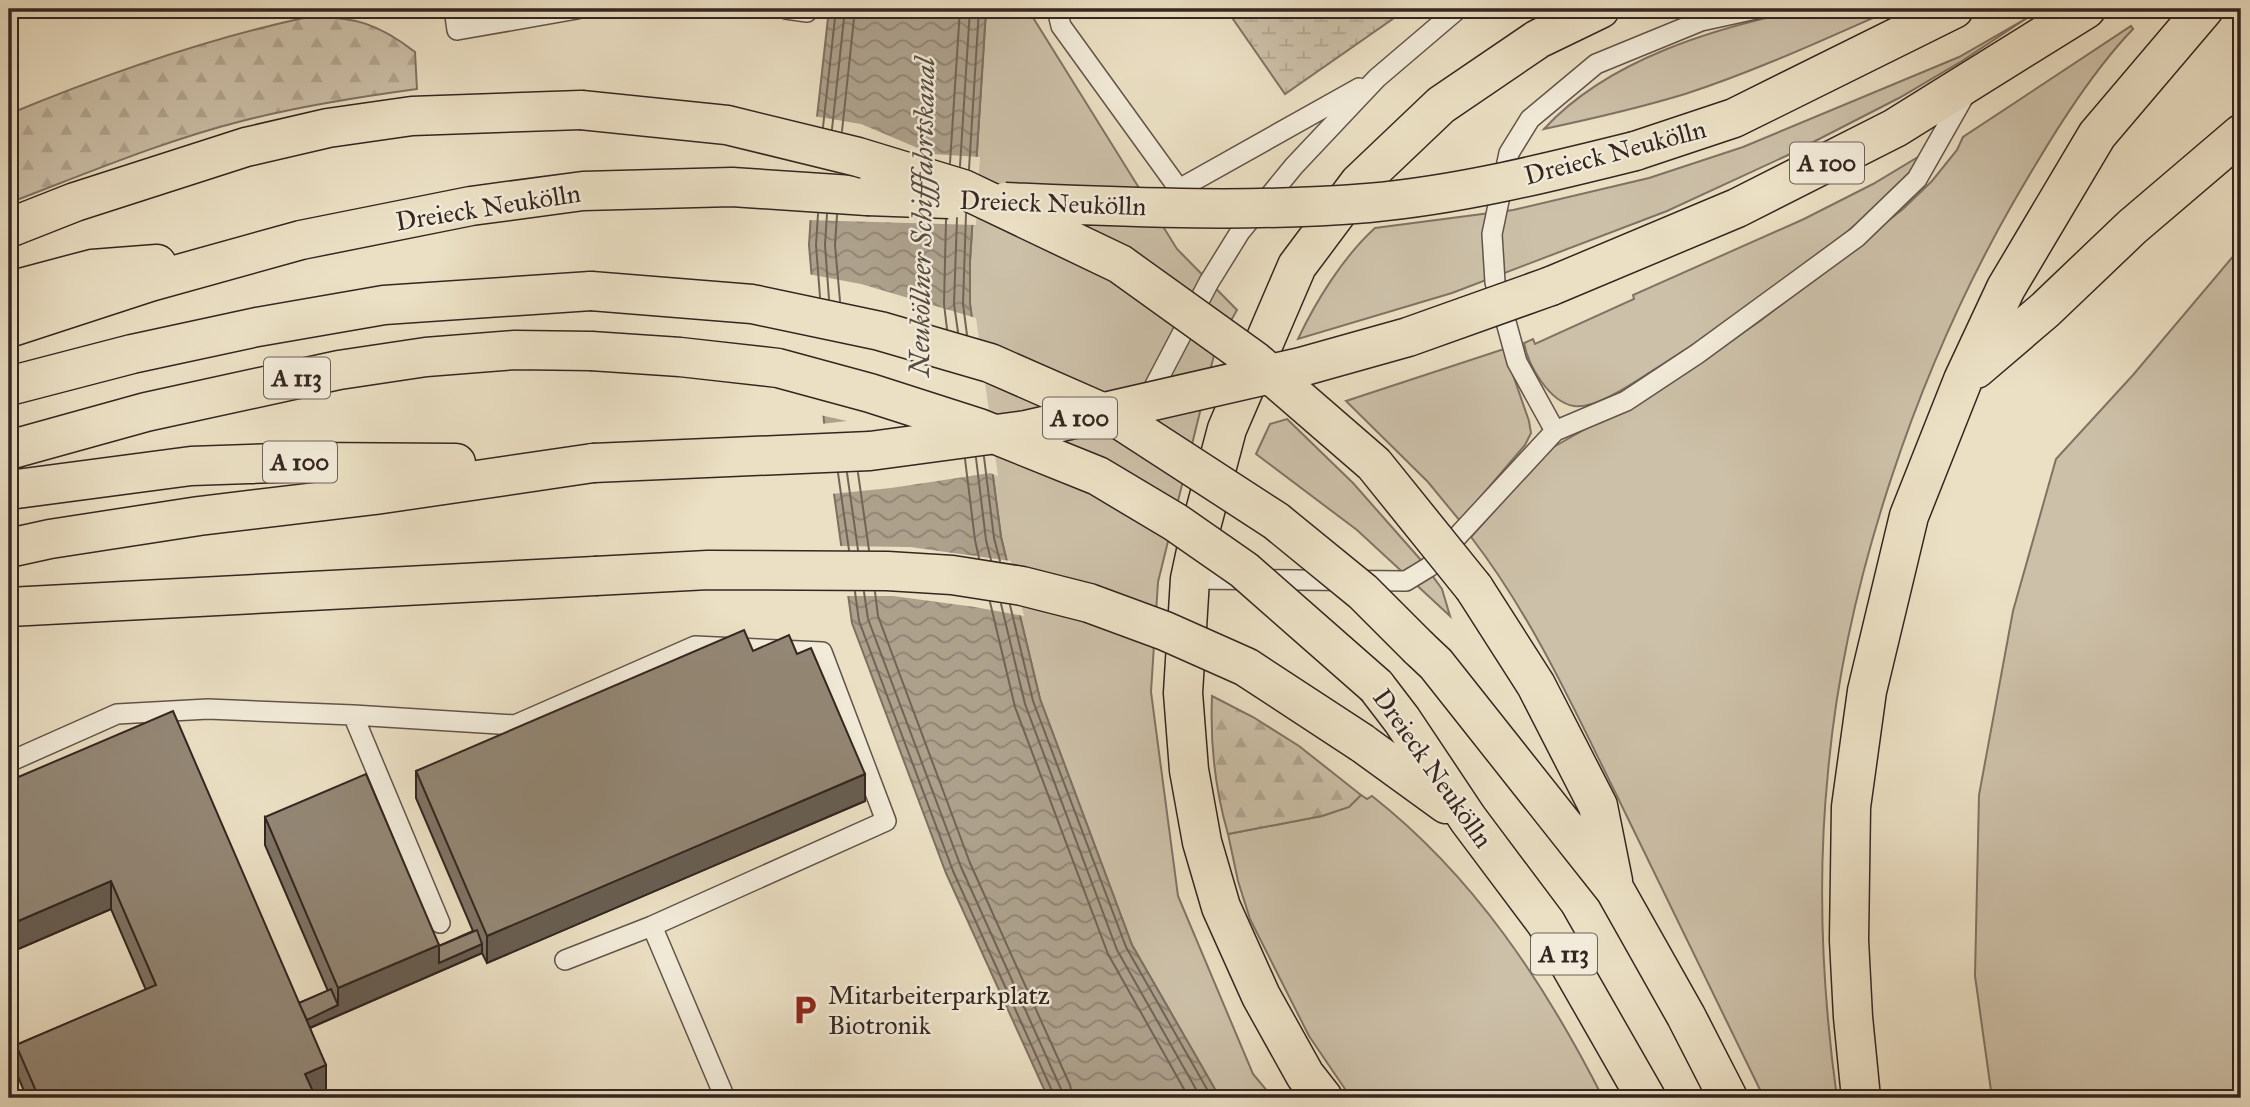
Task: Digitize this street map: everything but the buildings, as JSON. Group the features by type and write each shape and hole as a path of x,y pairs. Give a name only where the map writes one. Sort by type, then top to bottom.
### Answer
{"highway":[{"path":"1323,1098 1305,1074 1261,996 1221,907 1202,842 1189,770 1183,693 1190,579 1227,429 1297,266 1359,183 1441,105 1538,39 1601,9"},
{"name":"Dreieck Neukölln","path":"9,328 150,282 301,240 471,206 583,191 732,187 1098,206 1250,207 1368,203 1469,189 1635,151 1734,118 1954,9"},
{"name":"A 100","path":"9,490 191,466 308,462 593,463 870,451 1026,430 1145,404 1301,367 1408,337 1551,286 1737,208 1895,128 2086,9"},
{"path":"1861,1098 1853,1017 1849,913 1851,807 1867,691 1909,516 1963,380 2006,288 2097,135 2204,9"},
{"path":"9,228 75,202 246,147 328,128 412,116 582,110 727,125 858,157 963,189 1120,264 1255,360 1374,464 1474,588 1536,685 1598,806 1615,890"},
{"path":"1963,380 2045,310 2132,227 2241,134"},
{"path":"9,291 92,269 243,257"},
{"name":"A 113","path":"9,386 169,346 257,327 384,305 591,291 752,304 880,331 990,363 1122,421 1276,521 1363,592 1437,664 1615,890 1686,1016 1728,1098"},
{"name":"Dreieck Neukölln","path":"9,450 146,412 339,369 426,357 502,351 591,351 681,357 778,368 870,393 979,428 1098,476 1175,522 1244,569 1376,686 1402,720 1468,820 1546,923 1646,1098"},
{"path":"9,548 199,516 375,495 593,463"},
{"path":"9,607 708,570 887,571 953,575 1022,586 1089,603 1165,631 1247,667 1362,743 1468,820"}],"lane":[{"path":"454,9 457,30 577,9"},
{"path":"786,9 807,12"},
{"path":"1057,9 1061,26 1179,189 1377,78"},
{"path":"1154,387 1209,282 1240,232 1294,166 1377,78 1458,9"},
{"path":"1555,431 1517,362 1495,282 1492,234 1510,153 1530,119 1596,64 1701,21 1756,9"},
{"path":"1190,579 1406,581 1429,566 1555,431 1626,401 1698,355 1857,237 1917,179 1972,81"},
{"path":"9,762 117,714 208,709 515,725 695,646 822,652 886,821 652,926 565,960"},
{"path":"353,715 440,923"},
{"path":"652,926 725,1098"}],"green space":[{"path":"1226,9 1407,9 1285,94"},
{"path":"1807,9 1893,9 1712,85 1650,104 1544,129 1570,104 1599,83 1666,49 1701,36"},
{"path":"986,12 1032,16 1177,249 1237,310 1216,347 1158,582 1151,692 1178,896 1253,1074 1273,1098 1220,1098 1132,945 1040,699 1001,537 970,304 970,261"},
{"path":"308,17 353,20 377,28 402,42 415,52 417,89 307,106 212,129 9,203 9,114 156,59 231,36"},
{"path":"2027,18 1899,98 1786,156 1667,211 1452,293 1298,339 1331,280 1375,228 1513,210 1649,178 1743,147 1959,57"},
{"path":"2131,26 2133,29 2099,68 2053,136 1978,267 1946,335 1891,478 1851,626 1837,700 1828,772 1823,854 1823,935 1837,1098 1764,1098 1550,663 1513,598 1471,537 1550,449 1686,372 1760,321 1903,209 1932,181 1957,150 1963,137"},
{"path":"1918,157 1920,164 1890,193 1794,274 1690,347 1616,393 1593,403 1574,406 1556,398 1535,372 1524,343 1533,339 1535,344 1634,299 1633,295 1804,219 1873,184"},
{"path":"2241,247 2241,1098 1992,1098 1975,976 1979,795 2013,611 2056,459 2133,375"},
{"path":"1504,349 1531,433 1525,445 1460,521 1428,482 1346,401"},
{"path":"1287,419 1353,483 1420,559 1442,589 1450,616 1357,530 1256,454 1270,424"},
{"path":"1212,696 1253,717 1299,746 1361,795 1349,807 1322,816 1228,834 1214,766"},
{"path":"1361,795 1367,799 1372,796 1409,827 1475,897 1531,973 1603,1098 1352,1098 1347,1092 1309,1036 1250,919 1228,834 1322,816 1349,807"}],"water":[{"name":"Neuköllner Schifffahrtskanal","path":"829,9 986,9 970,261 970,304 1001,537 1040,699 1132,945 1220,1098 1048,1098 946,873 852,623 824,422 809,245 817,117"}],"pier":[{"path":"813,116 861,124 932,154 980,157 976,225 807,220"},
{"path":"808,274 861,284 976,318 998,476 990,473 831,494 821,424 847,421 820,415"},
{"path":"838,546 910,547 1011,561 1024,616 893,596 845,596"}],"place":[{"name":"Mitarbeiterparkplatz Biotronik","path":"805,1010"}]}
